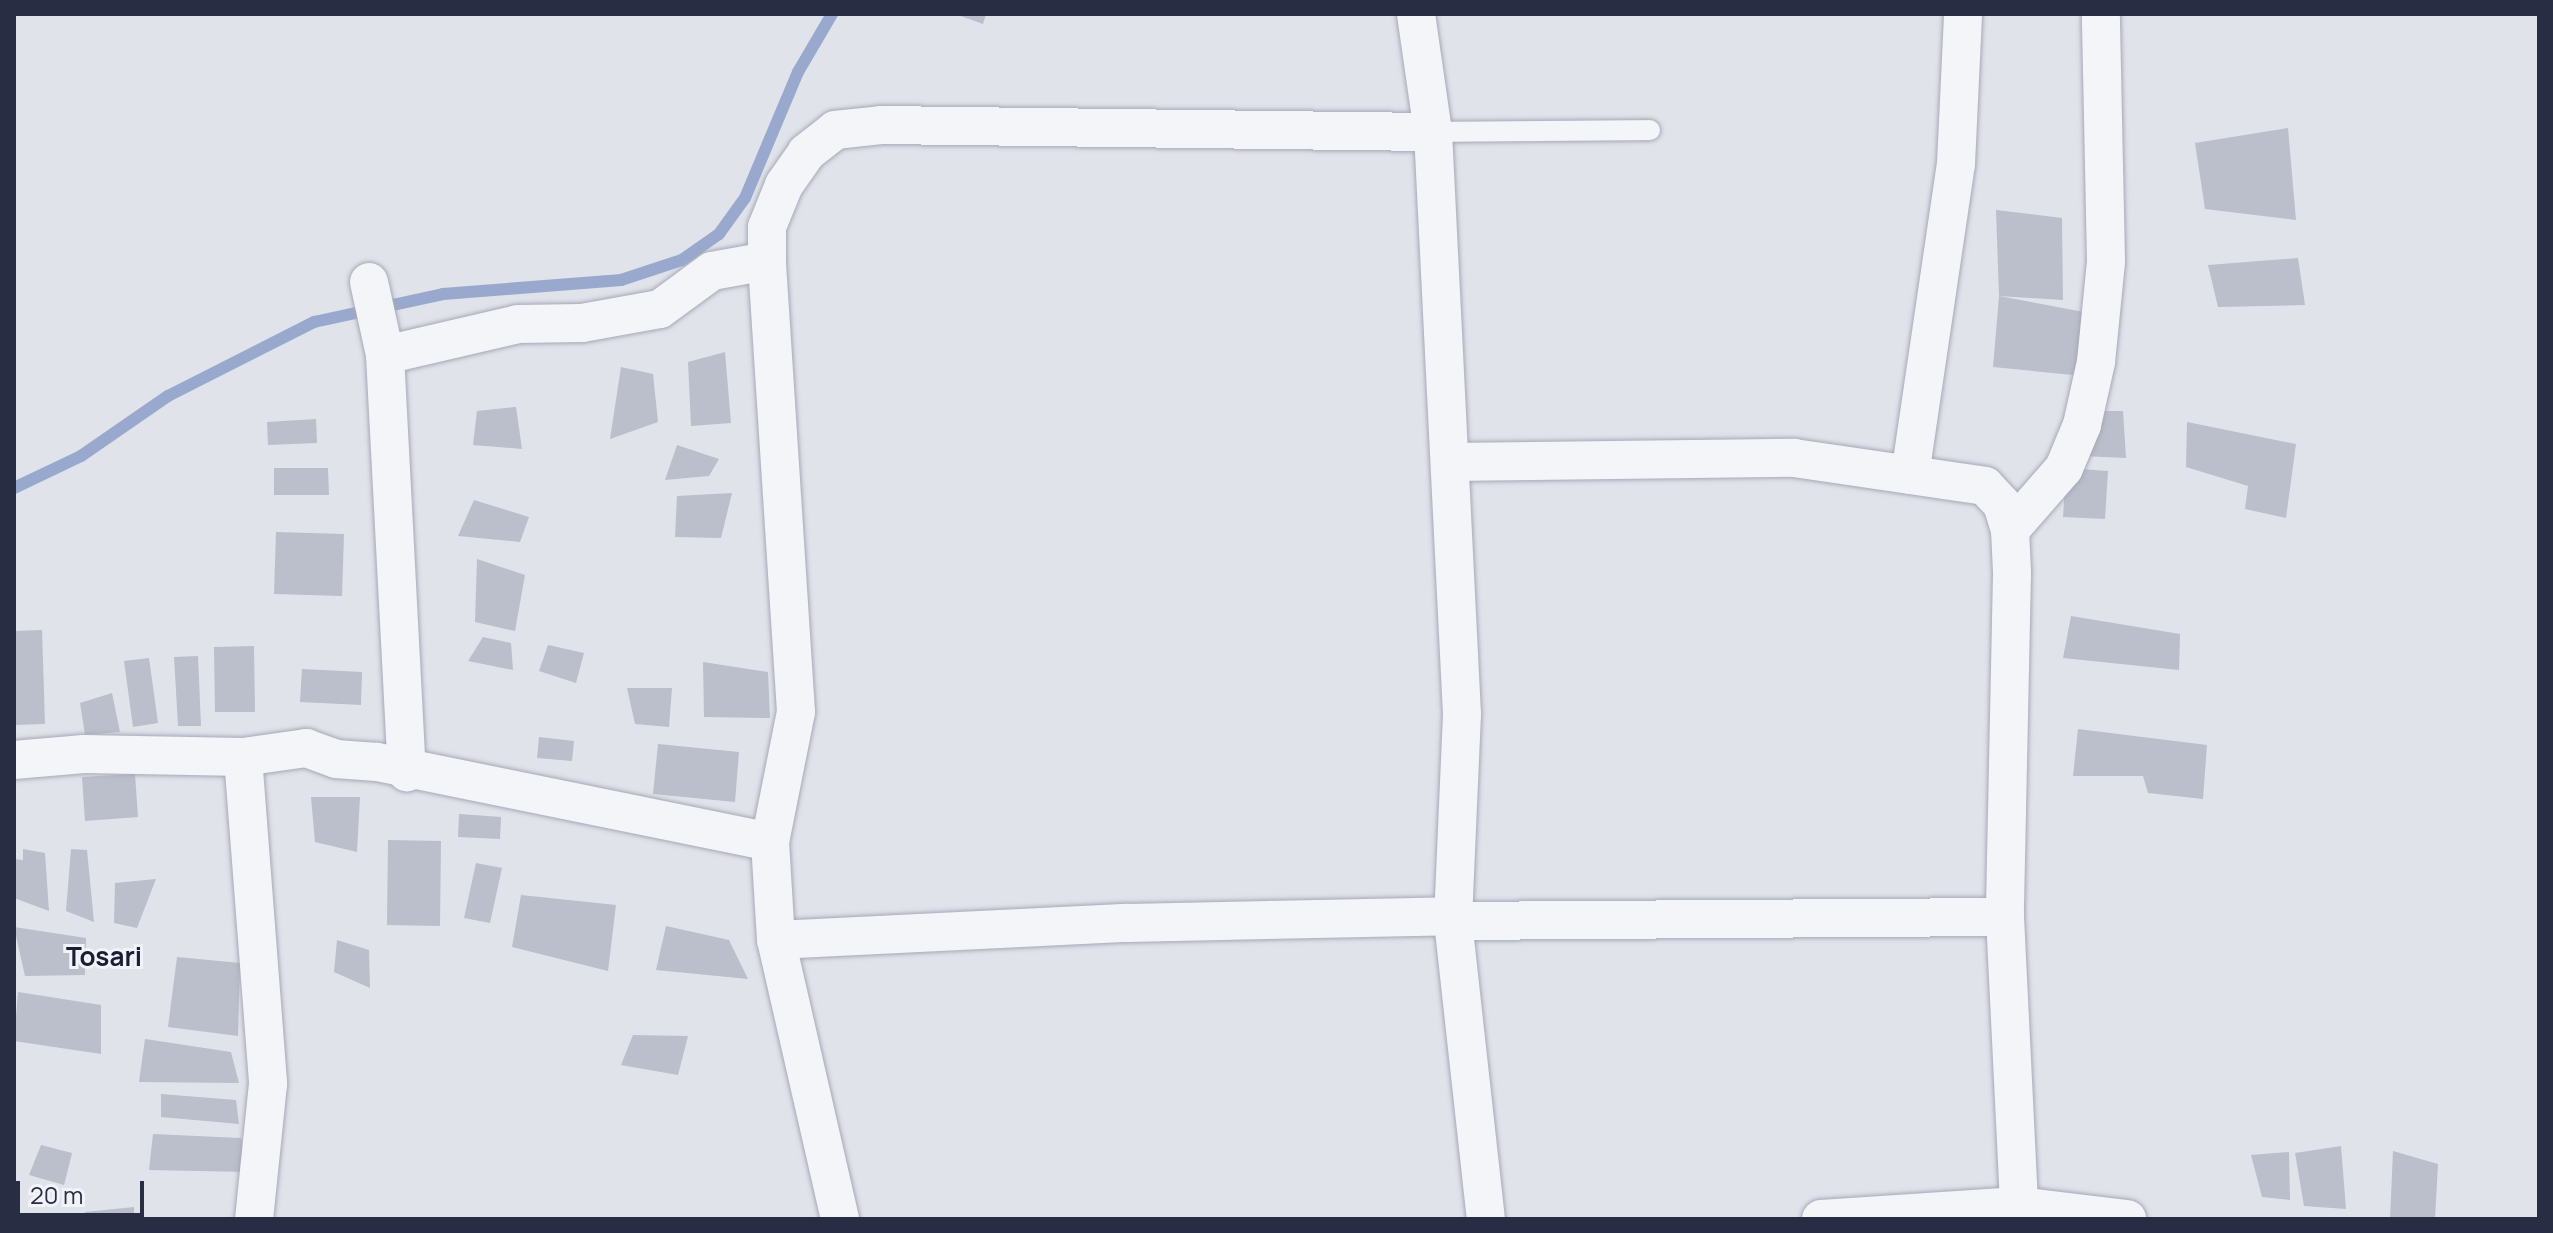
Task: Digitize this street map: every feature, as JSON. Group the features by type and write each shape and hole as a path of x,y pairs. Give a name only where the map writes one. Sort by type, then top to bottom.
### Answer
{"street":[{"path":"1416,14 1433,132 1462,714 1453,918 1486,1219"},
{"path":"1910,475 1956,164 1963,14"},
{"path":"2010,530 2064,468 2082,425 2096,362 2106,261 2101,14"},
{"path":"840,1219 776,940 770,842 796,712 767,261 767,227 784,185 806,153 835,130 881,125 1433,132"},
{"path":"384,349 518,324 582,323 660,309 712,271 767,261"},
{"path":"370,288 384,349 407,772"},
{"path":"1451,462 1794,458 1985,486 2002,504 2010,530 2005,917 2019,1206"},
{"path":"14,760 84,754 243,757 306,748 336,759 377,762 407,772 770,842"},
{"path":"243,757 268,1084 254,1219"},
{"path":"776,940 1128,923 1453,918 2005,917"},
{"path":"1821,1219 2019,1206 2127,1219"}],"lane":[{"path":"1433,132 1650,130"}],"building":[{"path":"955,14 986,14 983,24"},
{"path":"2288,128 2296,220 2205,209 2195,143"},
{"path":"1996,210 2062,218 2063,300 1999,296"},
{"path":"2298,258 2305,305 2218,307 2208,265"},
{"path":"1999,296 2089,313 2083,376 1993,367"},
{"path":"725,352 731,423 691,426 688,362"},
{"path":"621,367 653,374 658,422 610,439"},
{"path":"516,407 522,449 473,445 477,411"},
{"path":"2097,411 2123,411 2126,458 2082,456"},
{"path":"316,419 317,443 268,445 267,422"},
{"path":"2187,422 2296,444 2286,518 2245,509 2248,486 2186,467"},
{"path":"677,445 719,459 709,476 665,480"},
{"path":"274,468 328,468 329,495 274,495"},
{"path":"2066,468 2108,471 2105,519 2063,517"},
{"path":"732,493 721,538 675,537 677,496"},
{"path":"474,500 529,517 520,542 458,536"},
{"path":"276,532 344,534 342,596 274,594"},
{"path":"477,559 525,575 515,631 475,622"},
{"path":"2071,616 2180,634 2179,670 2063,658"},
{"path":"42,630 45,724 14,725 14,631"},
{"path":"483,637 511,643 513,670 468,661"},
{"path":"548,645 584,653 576,683 539,671"},
{"path":"254,646 255,712 215,712 214,647"},
{"path":"198,656 201,726 178,726 174,657"},
{"path":"149,658 158,723 133,727 124,661"},
{"path":"703,662 768,672 770,718 704,717"},
{"path":"302,669 362,672 361,705 300,702"},
{"path":"627,688 672,688 669,727 635,724"},
{"path":"112,693 120,732 85,735 80,703"},
{"path":"2078,729 2207,745 2203,799 2148,793 2143,776 2073,776"},
{"path":"539,737 574,741 572,761 537,758"},
{"path":"658,744 739,752 735,802 653,794"},
{"path":"135,774 138,817 85,821 82,777"},
{"path":"311,797 360,797 357,852 315,842"},
{"path":"459,814 501,817 500,839 458,837"},
{"path":"388,840 441,841 440,926 387,925"},
{"path":"23,849 45,853 49,911 14,898 14,859 23,860"},
{"path":"71,849 87,850 94,922 66,911"},
{"path":"476,863 502,868 490,923 464,918"},
{"path":"156,879 137,928 114,923 115,883"},
{"path":"521,895 616,905 608,971 512,947"},
{"path":"666,926 729,940 748,979 656,970"},
{"path":"14,927 86,938 85,975 25,976"},
{"path":"337,940 369,950 370,988 334,972"},
{"path":"177,957 240,963 238,1036 168,1027"},
{"path":"18,992 101,1005 101,1054 14,1041"},
{"path":"633,1035 688,1036 678,1075 621,1065"},
{"path":"145,1039 231,1052 239,1083 139,1082"},
{"path":"161,1094 236,1100 239,1124 161,1117"},
{"path":"153,1134 241,1138 247,1172 149,1170"},
{"path":"41,1145 72,1153 64,1185 29,1175"},
{"path":"2341,1146 2346,1209 2304,1206 2295,1153"},
{"path":"2393,1151 2438,1164 2435,1219 2390,1219"},
{"path":"2289,1152 2290,1200 2262,1197 2251,1155"},
{"path":"134,1207 134,1219 85,1219 85,1212"}],"waterway":[{"path":"14,488 81,456 168,396 314,322 443,294 621,280 682,260 719,234 745,198 798,72 832,14"}],"district":[{"name":"Tosari","path":"104,957"}]}
